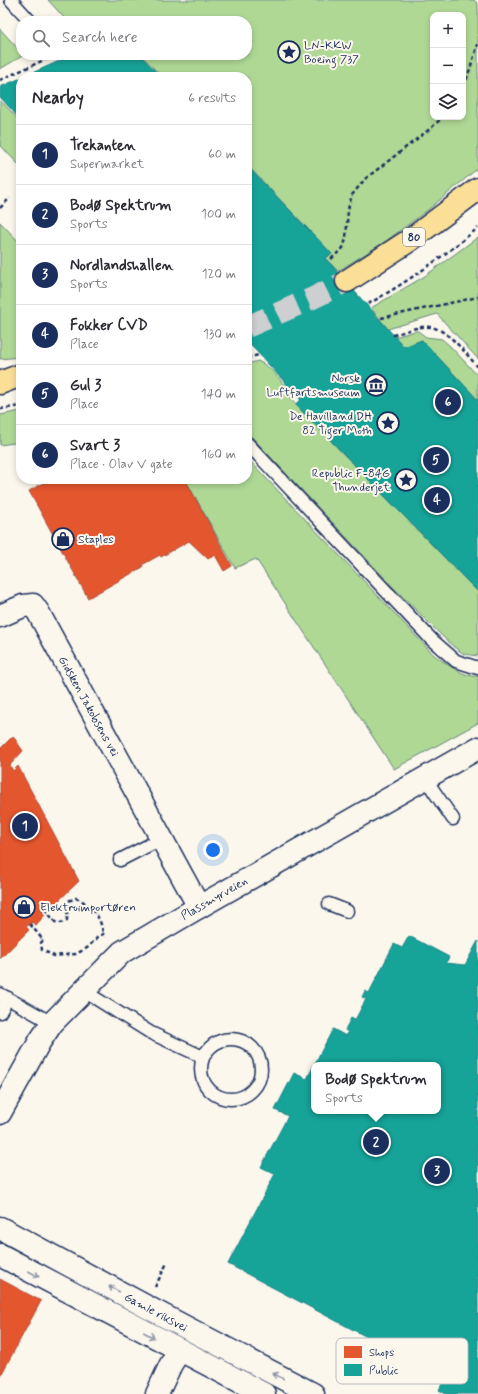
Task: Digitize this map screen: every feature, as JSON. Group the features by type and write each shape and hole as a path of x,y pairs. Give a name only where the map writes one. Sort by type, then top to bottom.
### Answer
{"highway":[{"name":"80","path":"347,281 410,240 478,189"},
{"path":"0,369 16,370"},
{"path":"0,383 16,377"}],"street":[{"name":"Gidsken Jakobsens vei","path":"0,616 23,606 33,605 199,907"},
{"name":"Plassmyrveien","path":"1,1114 40,1041 52,1023 122,952 478,748"},
{"name":"Gamle riksvei","path":"0,1228 313,1394"},
{"name":"Gamle riksvei","path":"0,1255 264,1394"},
{"path":"158,1394 171,1364 180,1350"}],"lane":[{"path":"11,0 25,16"},
{"path":"252,448 432,640 456,661 478,668"},
{"path":"426,777 453,819"},
{"path":"120,860 161,839"},
{"path":"329,904 347,911"},
{"path":"84,991 151,1034 203,1057"},
{"path":"0,1012 4,996 52,1023"},
{"path":"236,1039 245,1043 253,1049 258,1057 261,1067 257,1083 246,1095 227,1099 218,1096 210,1091 204,1083 201,1074 203,1057 216,1042 236,1039"}],"path":[{"path":"464,84 478,44"},
{"path":"18,72 44,60"},
{"path":"0,80 16,73"},
{"path":"331,260 343,248 346,239 348,209 352,195 365,179 432,128 440,120"},
{"path":"0,208 10,198"},
{"path":"368,304 398,287 426,268 478,228"},
{"path":"381,318 477,297"},
{"path":"393,335 429,326 440,329 478,367"},
{"path":"252,357 259,355"},
{"path":"0,409 16,407"},
{"path":"45,909 55,922 61,923 67,920 68,901 76,898 85,902 93,909 98,917 103,934 108,938"},
{"path":"30,924 44,940 41,944 42,950 54,956 76,954 87,948 103,934"},
{"path":"152,1293 167,1263"}],"green space":[{"path":"48,0 474,0 478,4 478,168 429,209 386,241 338,271 325,258 332,254 252,170 252,72 157,72 146,60 252,60 252,16 62,16"},
{"path":"0,29 16,47 16,60 0,69"},
{"path":"0,100 16,117 16,162 0,145"},
{"path":"0,222 16,239 16,357 0,359"},
{"path":"478,237 478,359 437,314 388,329 371,308 425,276"},
{"path":"418,331 426,337 442,339 478,376 478,400 422,340 404,347 395,337"},
{"path":"258,361 264,364 275,374 284,385 295,404 478,592 478,656 464,654 441,635 396,590 252,437 252,363"},
{"path":"16,412 16,443 0,445 0,415"},
{"path":"252,463 434,655 467,675 478,676 478,723 394,769 256,559 235,568 188,484 252,484"}],"building: Shops":[{"path":"41,484 188,484 232,566 224,571 215,555 208,559 189,541 161,557 160,555 142,565 143,567 88,598 29,491"},
{"path":"13,736 23,751 10,765 13,771 18,766 79,881 50,909 48,906 42,912 45,915 36,925 32,922 26,927 29,930 0,958 0,747 1,748"},
{"path":"0,1279 41,1301 0,1377"}],"building: Public":[{"path":"62,60 145,60 156,72 34,72"},
{"path":"16,80 16,115 0,97 0,87"},
{"name":"Norsk Luftfartsmuseum","path":"252,171 332,254 325,258 404,347 422,340 478,400 478,592 295,404 301,400 252,346"},
{"path":"409,936 449,957 446,963 465,965 478,941 478,1394 446,1394 439,1390 442,1384 468,1384 468,1338 369,1338 228,1264 275,1174 261,1167 288,1116 275,1110 294,1073 307,1079 311,1071 311,1114 441,1114 441,1062 316,1062 333,1029 346,1036 348,1032 345,1030 351,1018 355,1020 366,999 362,997 365,991 369,993 394,944 402,948"}],"tunnel":[{"path":"252,325 313,298 347,281"}],"place":[{"name":"LN-KKW Boeing 737","path":"289,52"},
{"name":"Norsk Luftfartsmuseum","path":"376,385"},
{"name":"Svart 3","path":"448,402"},
{"name":"De Havilland DH 82 Tiger Moth","path":"388,423"},
{"name":"Gul 3","path":"436,460"},
{"name":"Republic F-84G Thunderjet","path":"406,480"},
{"name":"Fokker CVD","path":"437,500"},
{"name":"Staples","path":"63,539"},
{"name":"Trekanten","path":"25,826"},
{"name":"Elektroimportøren","path":"24,907"},
{"name":"Bodø Spektrum","path":"376,1142"},
{"name":"Nordlandshallen","path":"437,1171"}]}
